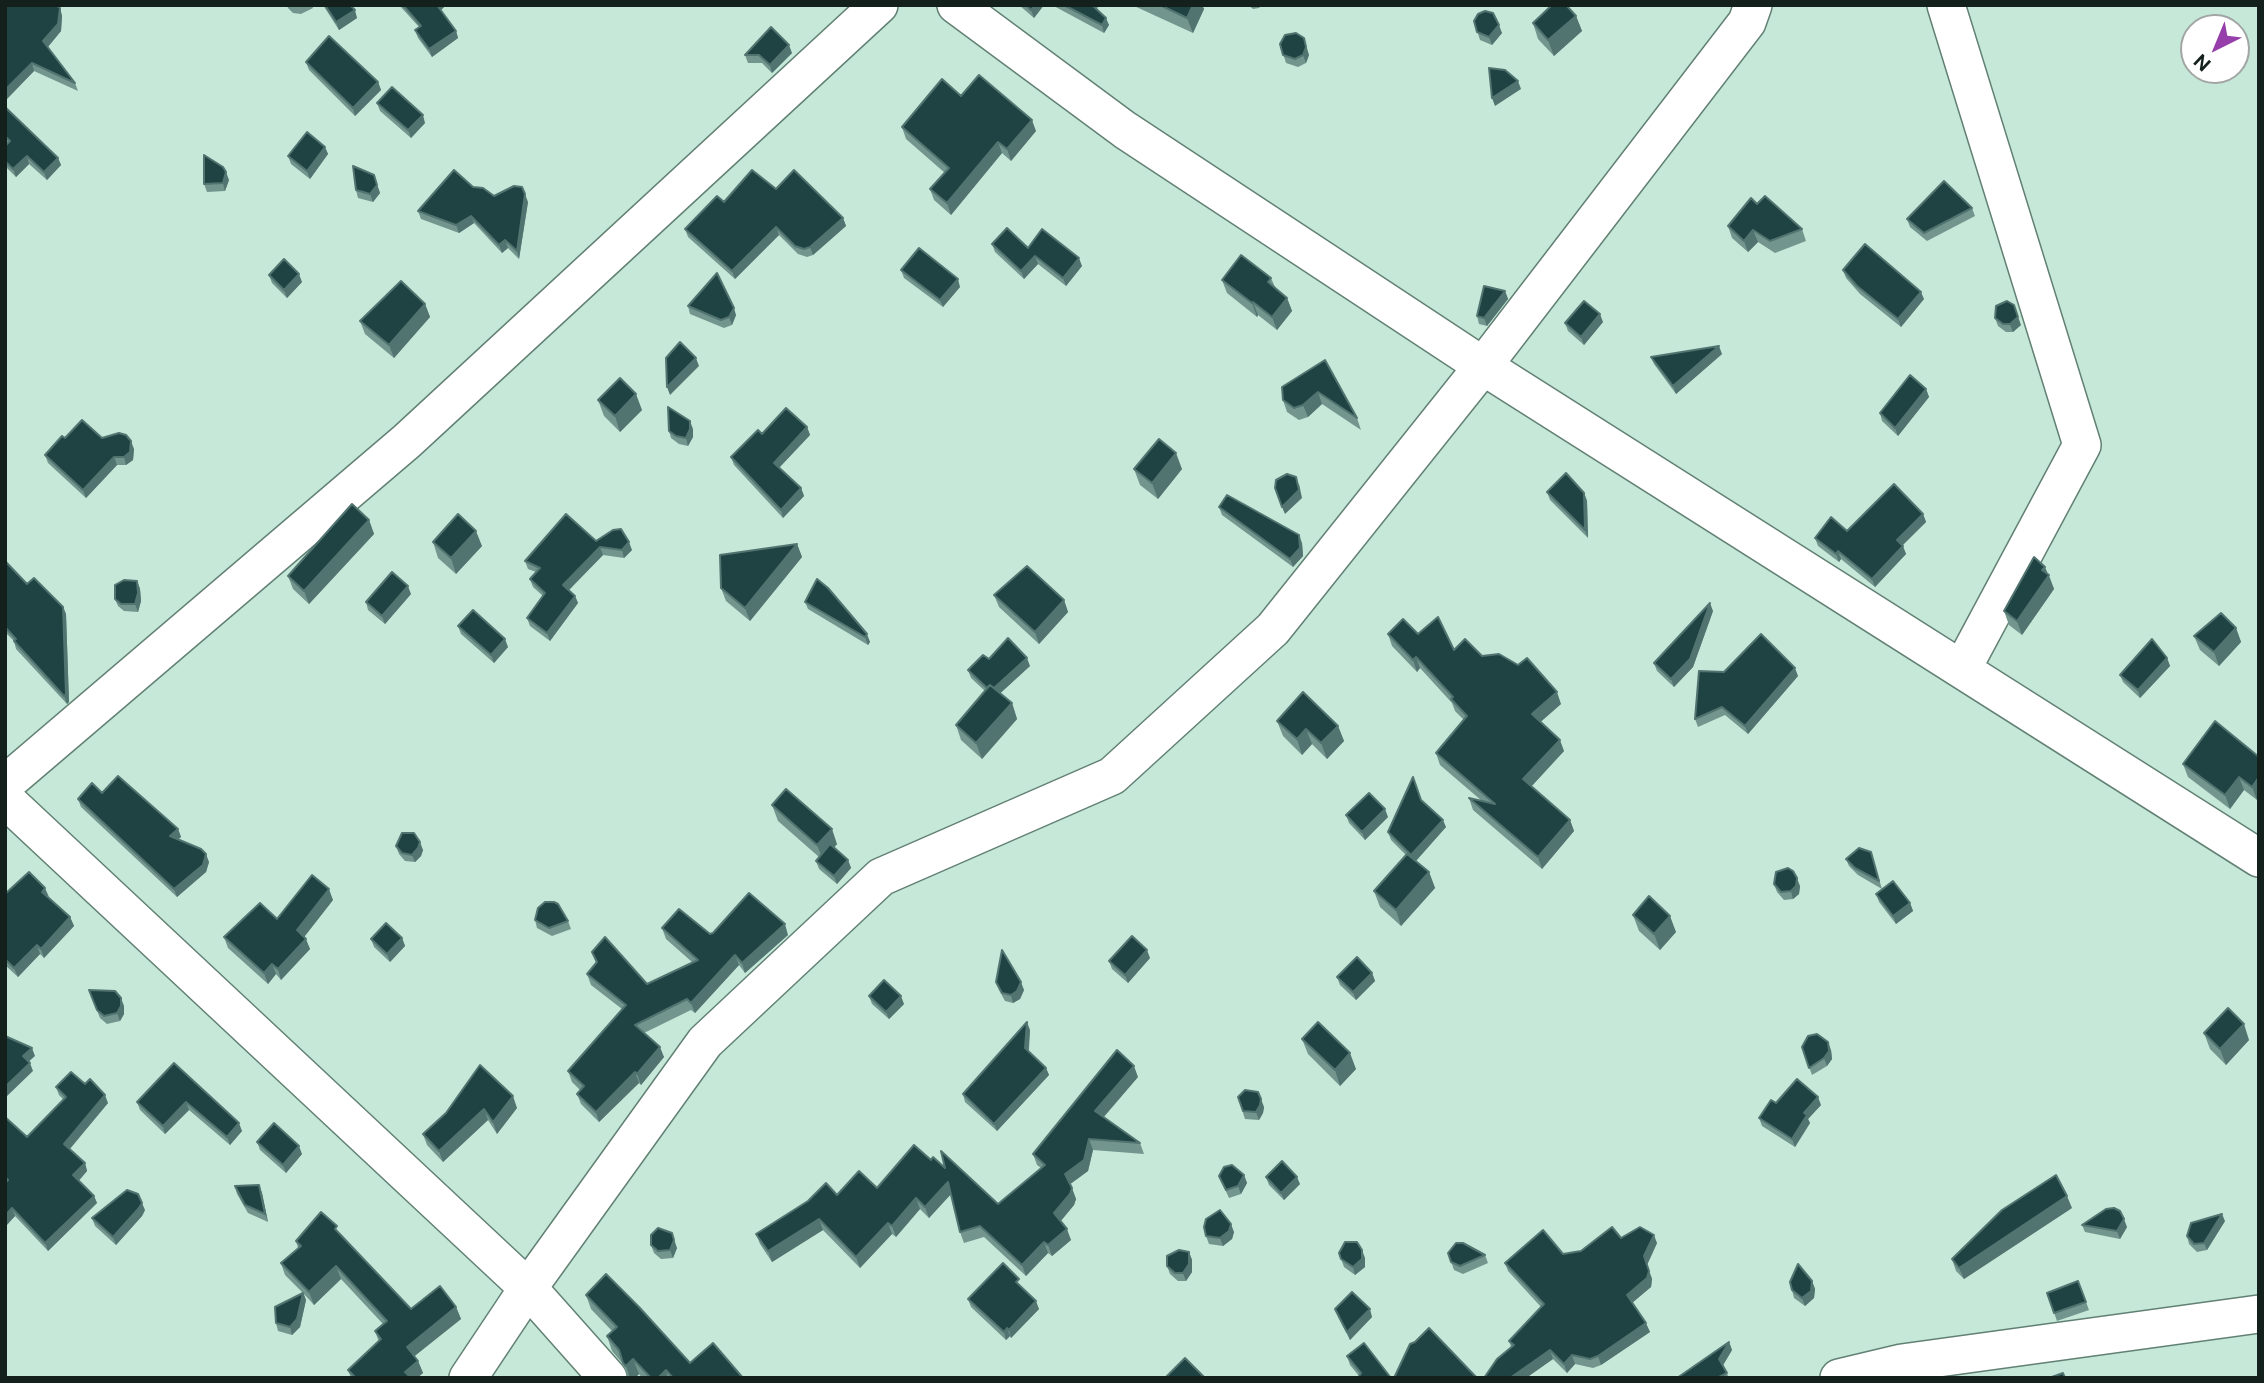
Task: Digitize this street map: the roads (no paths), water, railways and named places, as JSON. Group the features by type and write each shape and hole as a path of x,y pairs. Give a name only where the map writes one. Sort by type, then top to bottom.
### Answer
{"street":[{"path":"5,784 407,441 879,5"},
{"path":"956,5 1125,130 1483,366 2259,858"},
{"path":"468,1378 528,1288 705,1042 881,877 1112,775 1273,629 1483,366 1746,22 1753,5"},
{"path":"1946,5 2081,445 1962,669"},
{"path":"5,799 528,1288 608,1378"},
{"path":"1839,1378 1902,1363 2259,1314"}]}
